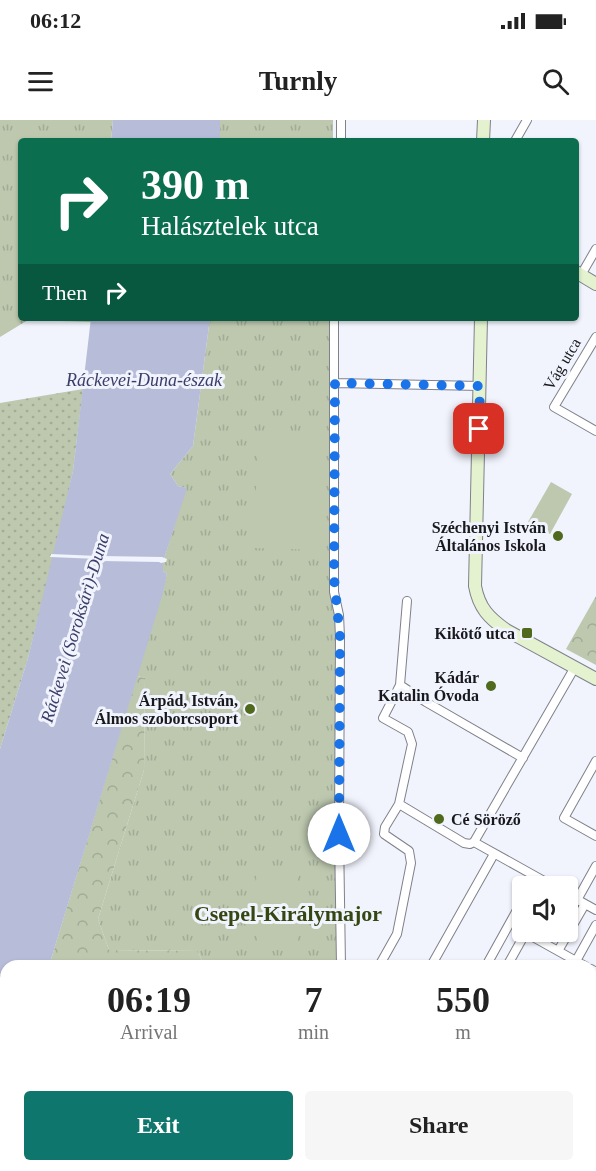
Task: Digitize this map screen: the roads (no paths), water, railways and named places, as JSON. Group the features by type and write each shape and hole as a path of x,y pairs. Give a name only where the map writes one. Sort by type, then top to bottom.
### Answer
{"street":[{"path":"341,120 341,138"},
{"path":"483,138 484,120"},
{"path":"517,138 527,120"},
{"path":"579,273 596,249"},
{"path":"579,275 596,284"},
{"path":"334,321 334,592 339,615 340,637 341,960"},
{"path":"481,321 475,586 479,602 481,608 493,621 506,630 596,679"},
{"name":"Vág utca","path":"596,337 554,407 596,431"},
{"path":"335,383 480,386"},
{"path":"382,960 397,934 411,863 409,851 384,834 399,804 412,744 408,732 383,718 400,685 406,601"},
{"path":"399,804 464,843 474,842 575,667"},
{"path":"400,685 523,758"},
{"path":"596,761 564,818 596,836"},
{"path":"474,842 534,876"},
{"path":"433,960 494,854"},
{"path":"558,951 596,866"},
{"path":"578,900 596,910"},
{"path":"489,960 512,919"},
{"path":"577,960 596,925"},
{"path":"510,960 519,942"},
{"path":"543,942 574,960"}],"water":[{"path":"113,120 220,120 220,138 111,138"},
{"name":"Ráckevei-Duna-észak","path":"91,321 210,321 193,446 170,474 178,486 187,488 163,562 163,571 167,574 162,596 51,960 0,960 0,749 28,658 73,471"}],"place":[{"name":"Széchenyi István Általános Iskola","path":"558,536"},
{"name":"Kikötő utca","path":"527,633"},
{"name":"Kádár Katalin Óvoda","path":"491,686"},
{"name":"Árpád, István, Álmos szoborcsoport","path":"250,709"},
{"name":"Cé Söröző","path":"439,819"}],"district":[{"name":"Csepel-Királymajor","path":"288,913"}],"water label":[{"name":"Ráckevei (Soroksári)-Duna","path":"75,628"}]}
